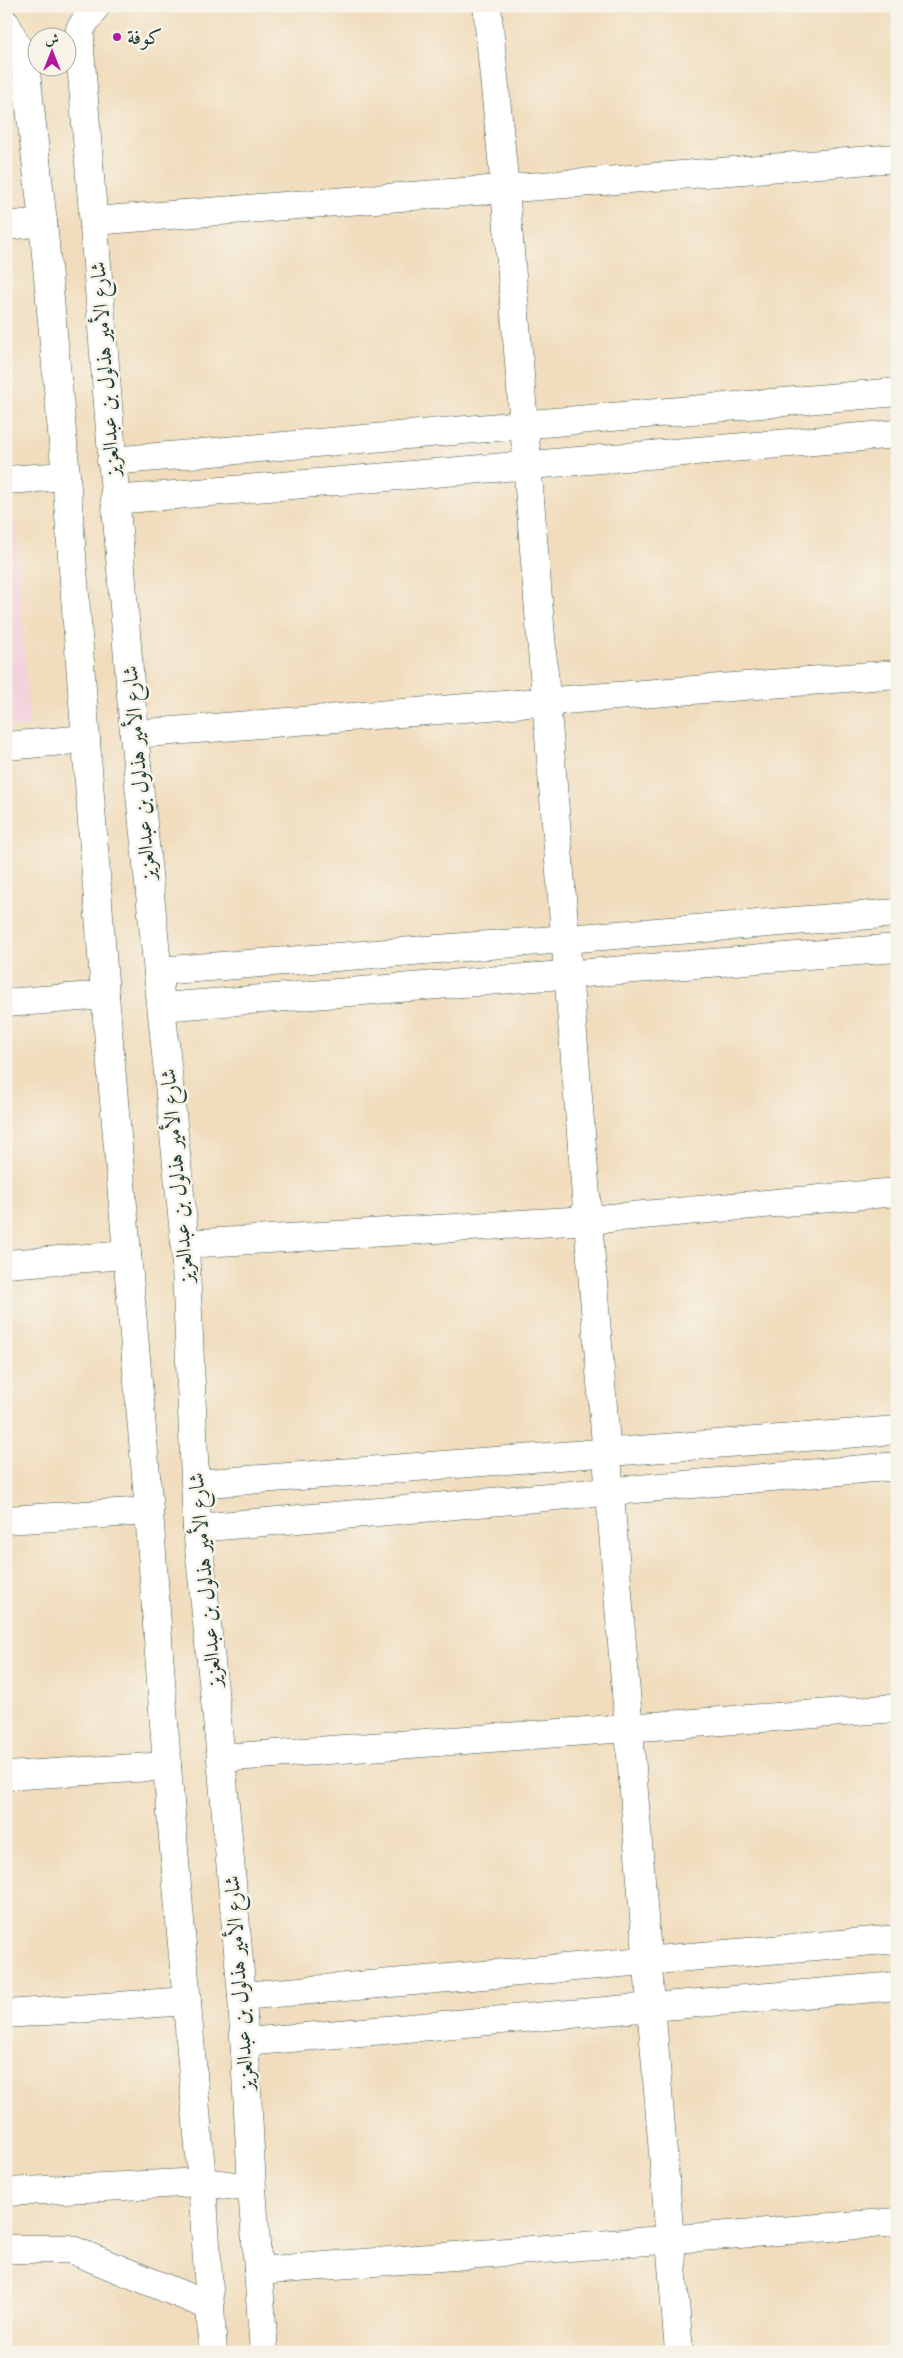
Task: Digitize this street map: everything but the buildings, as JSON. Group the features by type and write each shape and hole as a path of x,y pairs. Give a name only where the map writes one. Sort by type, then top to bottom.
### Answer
{"street":[{"name":"شارع الأمير هذلول بن عبدالعزيز","path":"96,6 80,29 111,461 134,734 185,1244 197,1528 221,1758 242,1996 252,2188 264,2352"},
{"path":"487,6 505,189 679,2352"},
{"path":"6,24 25,63 43,222 66,476 105,995 149,1511 167,1766 202,2182 213,2352"},
{"path":"94,221 897,158"},
{"path":"6,226 43,222"},
{"path":"111,461 897,392"},
{"path":"115,500 897,434"},
{"path":"6,480 66,476"},
{"path":"134,734 897,674"},
{"path":"6,746 86,739"},
{"path":"158,971 897,913"},
{"path":"162,1006 897,948"},
{"path":"6,1003 105,995"},
{"path":"185,1244 588,1220 897,1192"},
{"path":"6,1264 128,1255"},
{"path":"196,1484 897,1430"},
{"path":"197,1528 897,1466"},
{"path":"6,1520 149,1511"},
{"path":"221,1758 897,1708"},
{"path":"6,1776 167,1766"},
{"path":"242,1996 897,1939"},
{"path":"245,2042 897,1986"},
{"path":"6,2014 187,2001"},
{"path":"6,2192 202,2182 252,2188"},
{"path":"258,2271 897,2222"},
{"path":"6,2249 70,2249 209,2306"}],"shaded area":[{"path":"6,525 16,525 29,727 6,728"}],"place":[{"name":"كوفة","path":"117,37"}]}
